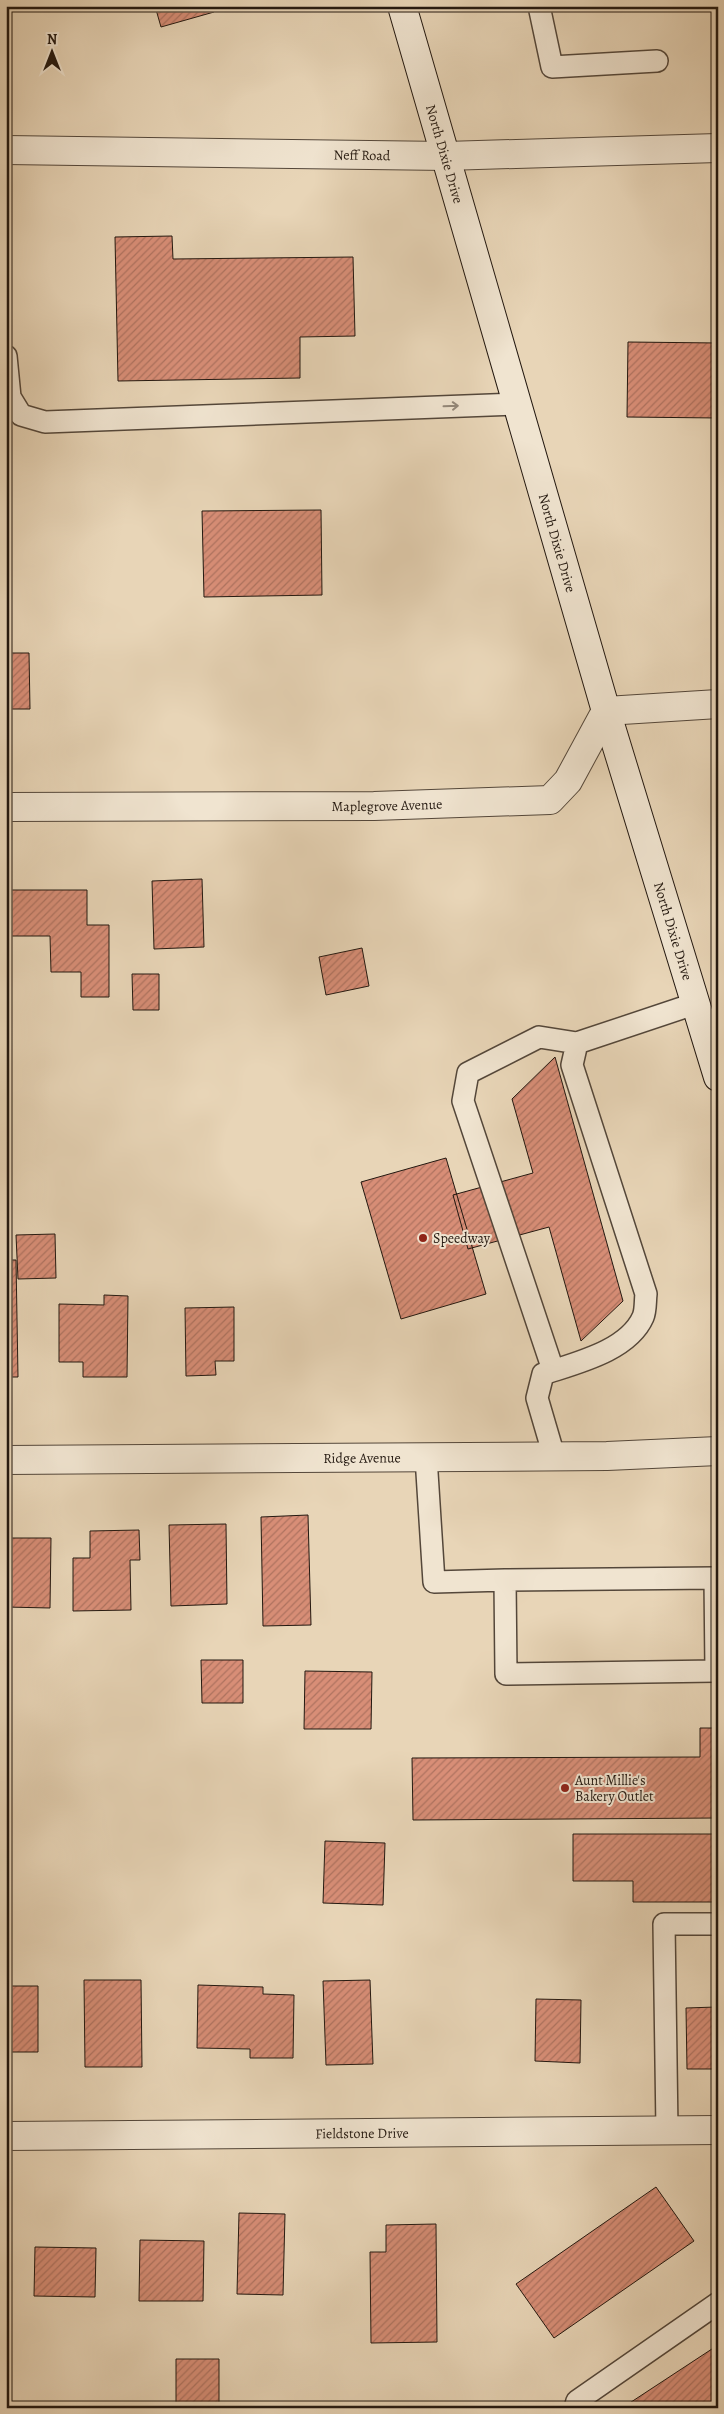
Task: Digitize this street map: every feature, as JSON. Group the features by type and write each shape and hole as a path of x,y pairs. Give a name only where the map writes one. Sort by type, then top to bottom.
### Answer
{"street":[{"name":"North Dixie Drive","path":"402,6 606,711 697,1003 718,1077"},
{"name":"Neff Road","path":"6,150 446,156 718,148"},
{"path":"606,711 718,704"},
{"name":"Maplegrove Avenue","path":"6,807 374,806 550,800 568,781 606,711"},
{"name":"Ridge Avenue","path":"6,1460 554,1456 718,1451"},
{"name":"Fieldstone Drive","path":"6,2136 718,2130"}],"lane":[{"path":"539,6 552,67 657,61"},
{"path":"6,356 10,397 21,415 45,422 518,404"},
{"path":"553,1370 463,1101 468,1073 539,1038 578,1043 697,1003"},
{"path":"554,1456 537,1398 543,1374 588,1359 631,1336 644,1316 646,1294 572,1065 578,1043"},
{"path":"426,1457 434,1582 505,1580 715,1578 716,1671 506,1674 505,1580"},
{"path":"667,2130 664,1924 718,1924"},
{"path":"575,2408 578,2402 718,2303"}],"building":[{"path":"155,6 212,6 214,12 161,27"},
{"path":"172,236 173,259 353,257 355,336 300,337 300,378 118,381 115,237"},
{"path":"628,342 718,343 718,418 627,417"},
{"path":"321,510 322,595 204,597 202,511"},
{"path":"6,653 29,653 30,709 6,709"},
{"path":"202,879 204,947 154,949 152,881"},
{"path":"6,890 87,890 87,925 109,925 109,997 81,997 81,972 51,972 50,936 6,936"},
{"path":"362,948 369,986 326,995 319,957"},
{"path":"132,974 159,974 159,1010 133,1010"},
{"name":"Speedway","path":"555,1057 623,1301 581,1341 549,1227 468,1249 453,1195 533,1173 512,1099"},
{"name":"Speedway","path":"446,1158 486,1294 401,1319 361,1182"},
{"path":"55,1234 56,1278 18,1279 16,1235"},
{"path":"6,1260 16,1260 18,1377 6,1377"},
{"path":"104,1295 128,1296 127,1377 83,1377 83,1362 59,1362 59,1304 104,1305"},
{"path":"234,1307 234,1361 215,1361 216,1375 186,1376 185,1308"},
{"path":"308,1515 311,1625 263,1626 261,1517"},
{"path":"226,1524 227,1604 171,1606 169,1525"},
{"path":"139,1530 140,1560 130,1560 131,1610 73,1611 73,1558 90,1558 90,1531"},
{"path":"6,1538 51,1538 50,1608 6,1607"},
{"path":"201,1660 243,1660 243,1703 202,1703"},
{"path":"305,1671 372,1672 371,1729 304,1729"},
{"name":"Aunt Millie's Bakery Outlet","path":"700,1728 718,1728 718,1818 413,1820 412,1758 700,1757"},
{"path":"573,1834 718,1834 718,1902 633,1902 633,1881 573,1881"},
{"path":"325,1841 385,1843 383,1905 323,1903"},
{"path":"715,1940 718,1940 718,2069 687,2069 686,2008 716,2007"},
{"path":"84,1980 141,1980 142,2067 85,2067"},
{"path":"370,1980 373,2064 326,2065 323,1981"},
{"path":"198,1985 263,1987 263,1994 294,1995 293,2058 250,2058 250,2049 197,2048"},
{"path":"6,1986 38,1986 38,2052 6,2052"},
{"path":"536,1999 581,2000 580,2063 535,2061"},
{"path":"656,2187 694,2241 554,2338 516,2284"},
{"path":"239,2213 285,2214 283,2295 237,2294"},
{"path":"436,2224 437,2342 371,2343 370,2252 386,2252 386,2225"},
{"path":"140,2240 204,2241 203,2301 139,2301"},
{"path":"35,2247 96,2248 95,2297 34,2296"},
{"path":"718,2345 718,2408 622,2408"},
{"path":"176,2359 219,2359 219,2408 176,2408"}],"place":[{"name":"Speedway","path":"423,1238"},
{"name":"Aunt Millie's Bakery Outlet","path":"565,1788"}]}
